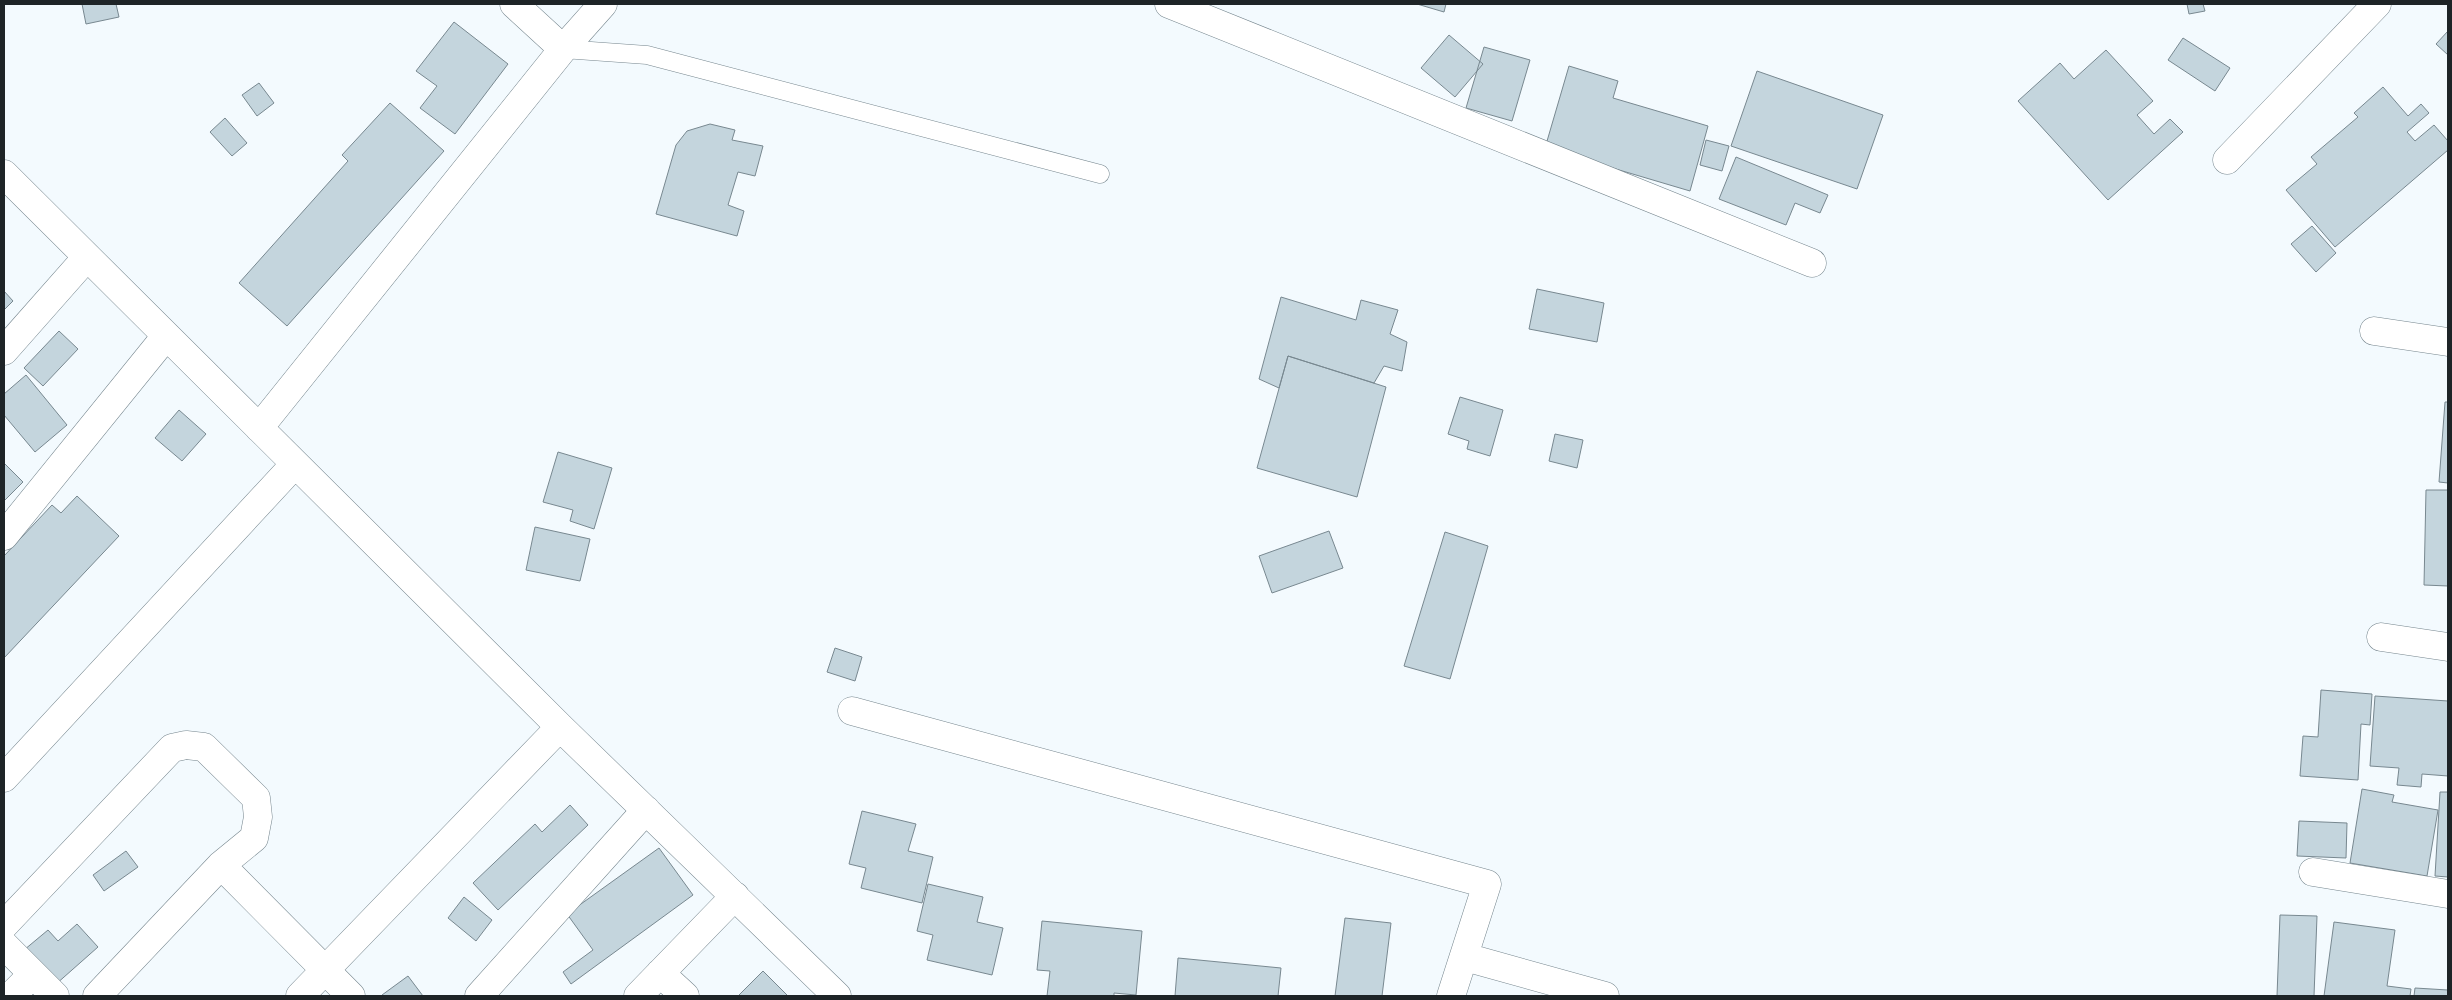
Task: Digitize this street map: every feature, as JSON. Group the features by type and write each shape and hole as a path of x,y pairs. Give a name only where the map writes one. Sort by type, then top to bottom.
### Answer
{"street":[{"path":"514,4 563,49"},
{"path":"259,428 563,49 603,4"},
{"path":"1169,4 1812,263"},
{"path":"2227,160 2377,4"},
{"path":"4,174 560,727 837,996"},
{"path":"4,351 87,257"},
{"path":"2374,330 2448,342"},
{"path":"4,536 166,336"},
{"path":"4,778 295,464"},
{"path":"2382,637 2448,647"},
{"path":"852,711 1487,884 1451,996"},
{"path":"300,996 560,727"},
{"path":"4,925 172,748 186,745 204,747 256,798 258,817 254,838 221,865 96,996"},
{"path":"479,996 646,810"},
{"path":"221,865 351,996"},
{"path":"2314,872 2448,894"},
{"path":"638,996 735,896"},
{"path":"4,945 55,996"},
{"path":"1465,957 1605,996"},
{"path":"660,972 685,996"},
{"path":"11,996 33,974"}],"lane":[{"path":"563,49 646,54 1100,174"}],"building":[{"path":"82,4 116,4 119,17 86,24"},
{"path":"1417,4 1446,4 1444,12"},
{"path":"2187,4 2203,4 2205,11 2189,14"},
{"path":"454,22 508,64 455,134 420,108 437,86 416,71"},
{"path":"2448,31 2448,55 2436,44"},
{"path":"1449,35 1483,64 1455,97 1421,68"},
{"path":"2183,38 2230,68 2215,91 2168,60"},
{"path":"1484,47 1530,60 1512,121 1466,108"},
{"path":"2106,50 2153,101 2137,115 2154,134 2170,119 2183,132 2108,200 2018,101 2060,63 2074,79"},
{"path":"1569,66 1618,81 1613,98 1708,126 1690,191 1545,148"},
{"path":"1757,71 1883,115 1857,189 1731,146"},
{"path":"259,83 274,103 257,116 242,95"},
{"path":"2383,87 2408,116 2421,104 2429,113 2407,132 2415,141 2434,125 2448,141 2448,150 2335,247 2286,190 2317,164 2311,157 2358,117 2354,113"},
{"path":"390,103 444,151 287,326 239,283 348,161 342,155"},
{"path":"225,118 247,143 232,156 210,132"},
{"path":"710,124 735,130 732,140 763,146 755,176 738,172 728,205 744,211 737,236 656,214 676,145 687,131"},
{"path":"1706,140 1729,146 1722,171 1700,165"},
{"path":"1736,157 1828,195 1820,213 1795,203 1786,225 1719,199"},
{"path":"2312,226 2336,253 2316,272 2291,244"},
{"path":"1537,289 1604,303 1597,342 1529,329"},
{"path":"4,291 13,301 4,310"},
{"path":"1281,297 1356,320 1361,300 1398,310 1390,334 1407,342 1402,371 1384,366 1374,383 1288,356 1279,388 1259,379"},
{"path":"59,331 78,349 43,386 24,368"},
{"path":"1288,356 1386,387 1357,497 1257,468"},
{"path":"26,375 67,425 35,452 4,415 4,394"},
{"path":"1460,397 1503,410 1490,456 1467,449 1469,441 1448,434"},
{"path":"2445,402 2448,402 2448,483 2439,482"},
{"path":"179,410 206,434 182,461 155,438"},
{"path":"1555,434 1583,440 1577,468 1549,461"},
{"path":"558,452 612,468 594,529 570,521 573,510 543,502"},
{"path":"4,463 23,482 4,501"},
{"path":"2426,490 2448,490 2448,586 2424,585"},
{"path":"77,496 119,536 4,658 4,556 52,505 61,513"},
{"path":"535,527 590,539 580,581 526,570"},
{"path":"1329,531 1343,568 1272,593 1259,556"},
{"path":"1445,532 1488,546 1450,679 1404,666"},
{"path":"835,648 862,657 855,681 827,672"},
{"path":"2321,690 2372,694 2370,725 2361,724 2358,780 2300,776 2303,736 2318,737"},
{"path":"2375,696 2448,701 2448,776 2422,774 2421,787 2397,785 2399,768 2370,766"},
{"path":"2362,789 2394,795 2392,802 2438,810 2427,876 2350,863"},
{"path":"2440,792 2448,792 2448,877 2435,876"},
{"path":"570,805 588,825 498,910 473,883 535,824 542,832"},
{"path":"862,811 916,824 908,851 933,857 922,903 861,888 866,868 849,864"},
{"path":"2299,821 2347,823 2346,858 2297,856"},
{"path":"659,848 693,895 571,984 563,972 593,950 567,914"},
{"path":"126,851 138,867 104,891 93,875"},
{"path":"928,884 983,897 977,922 1003,928 992,975 927,960 933,935 917,931"},
{"path":"464,897 492,920 476,941 448,918"},
{"path":"2280,915 2317,916 2314,996 2277,996"},
{"path":"1345,918 1391,923 1382,996 1335,996"},
{"path":"1042,921 1142,931 1136,995 1114,993 1114,996 1047,996 1050,971 1037,970"},
{"path":"2334,922 2395,930 2387,986 2411,989 2410,996 2324,996"},
{"path":"77,924 98,947 55,985 24,950 48,930 58,941"},
{"path":"1178,958 1281,968 1278,996 1175,996"},
{"path":"763,971 788,996 738,996"},
{"path":"408,976 423,996 382,995"},
{"path":"2415,988 2448,990 2448,996 2414,996"}]}
